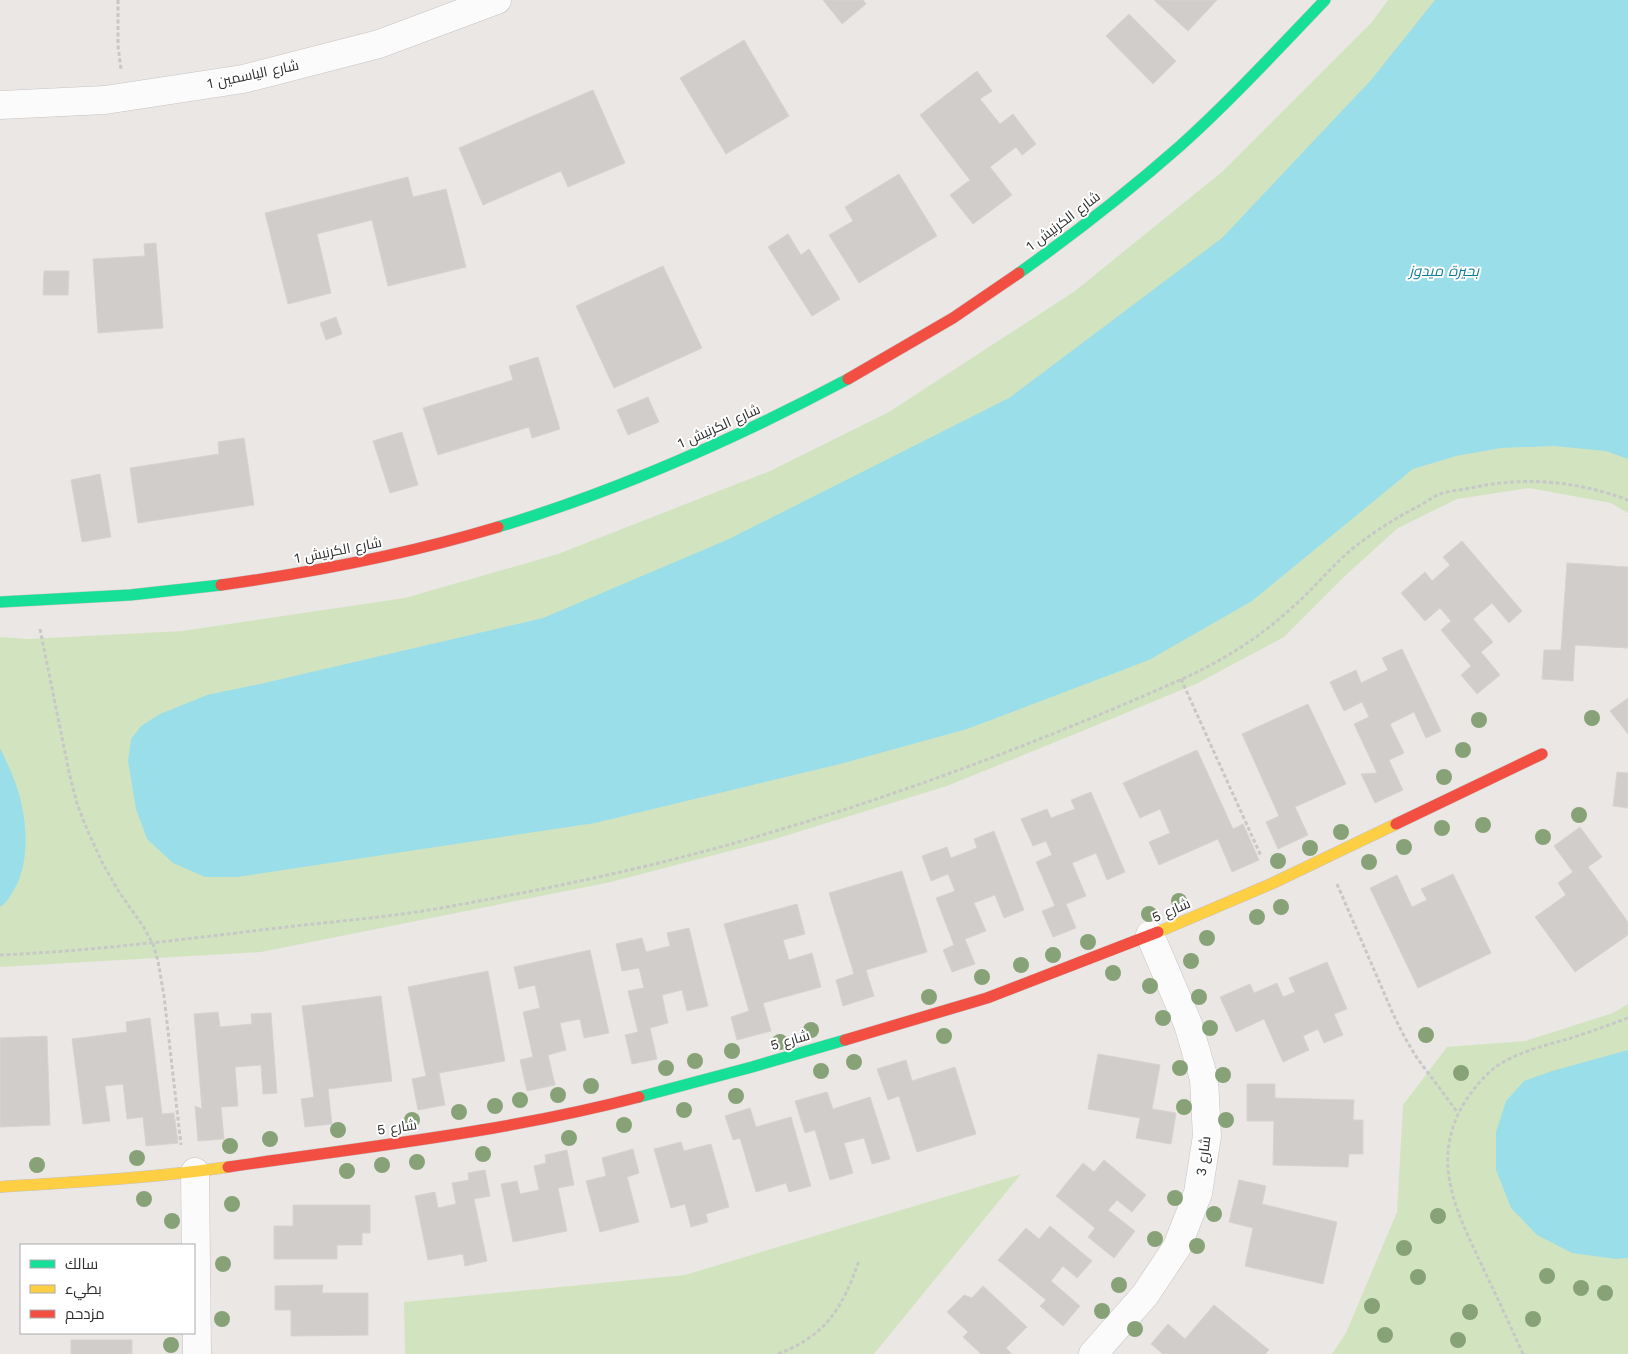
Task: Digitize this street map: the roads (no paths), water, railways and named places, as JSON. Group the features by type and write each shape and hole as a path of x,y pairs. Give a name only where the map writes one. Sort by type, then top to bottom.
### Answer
{"street":[{"name":"شارع الياسمين 1","path":"0,105 105,100 243,79 379,44 497,0"},
{"name":"شارع الكرنيش 1","path":"0,602 159,594 281,577 402,553 530,517 637,479 750,430 860,374 965,310 1066,240 1161,162 1251,78 1325,0"},
{"name":"شارع 5","path":"0,1187 189,1172 444,1135 600,1107 676,1088 987,998 1150,935 1273,883 1542,754"},
{"name":"شارع 3","path":"1093,1354 1146,1295 1177,1247 1198,1193 1207,1136 1204,1079 1188,1024 1150,935"},
{"path":"189,1172 192,1244"},
{"path":"195,1308 197,1354"}],"water":[{"name":"بحيرة ميدوز","path":"1435,0 1628,0 1628,459 1606,451 1554,446 1501,448 1456,456 1413,469 1252,601 1149,660 967,729 840,764 595,823 237,877 205,877 173,863 147,839 136,809 128,761 131,739 141,726 160,714 207,695 543,618 729,539 1009,398 1222,238 1371,80"},
{"path":"0,748 13,776 20,799 26,841 20,876 5,904 0,907"},
{"path":"1628,1050 1628,1258 1616,1259 1572,1253 1537,1235 1511,1208 1496,1170 1496,1132 1506,1101 1524,1081 1552,1071"}]}
